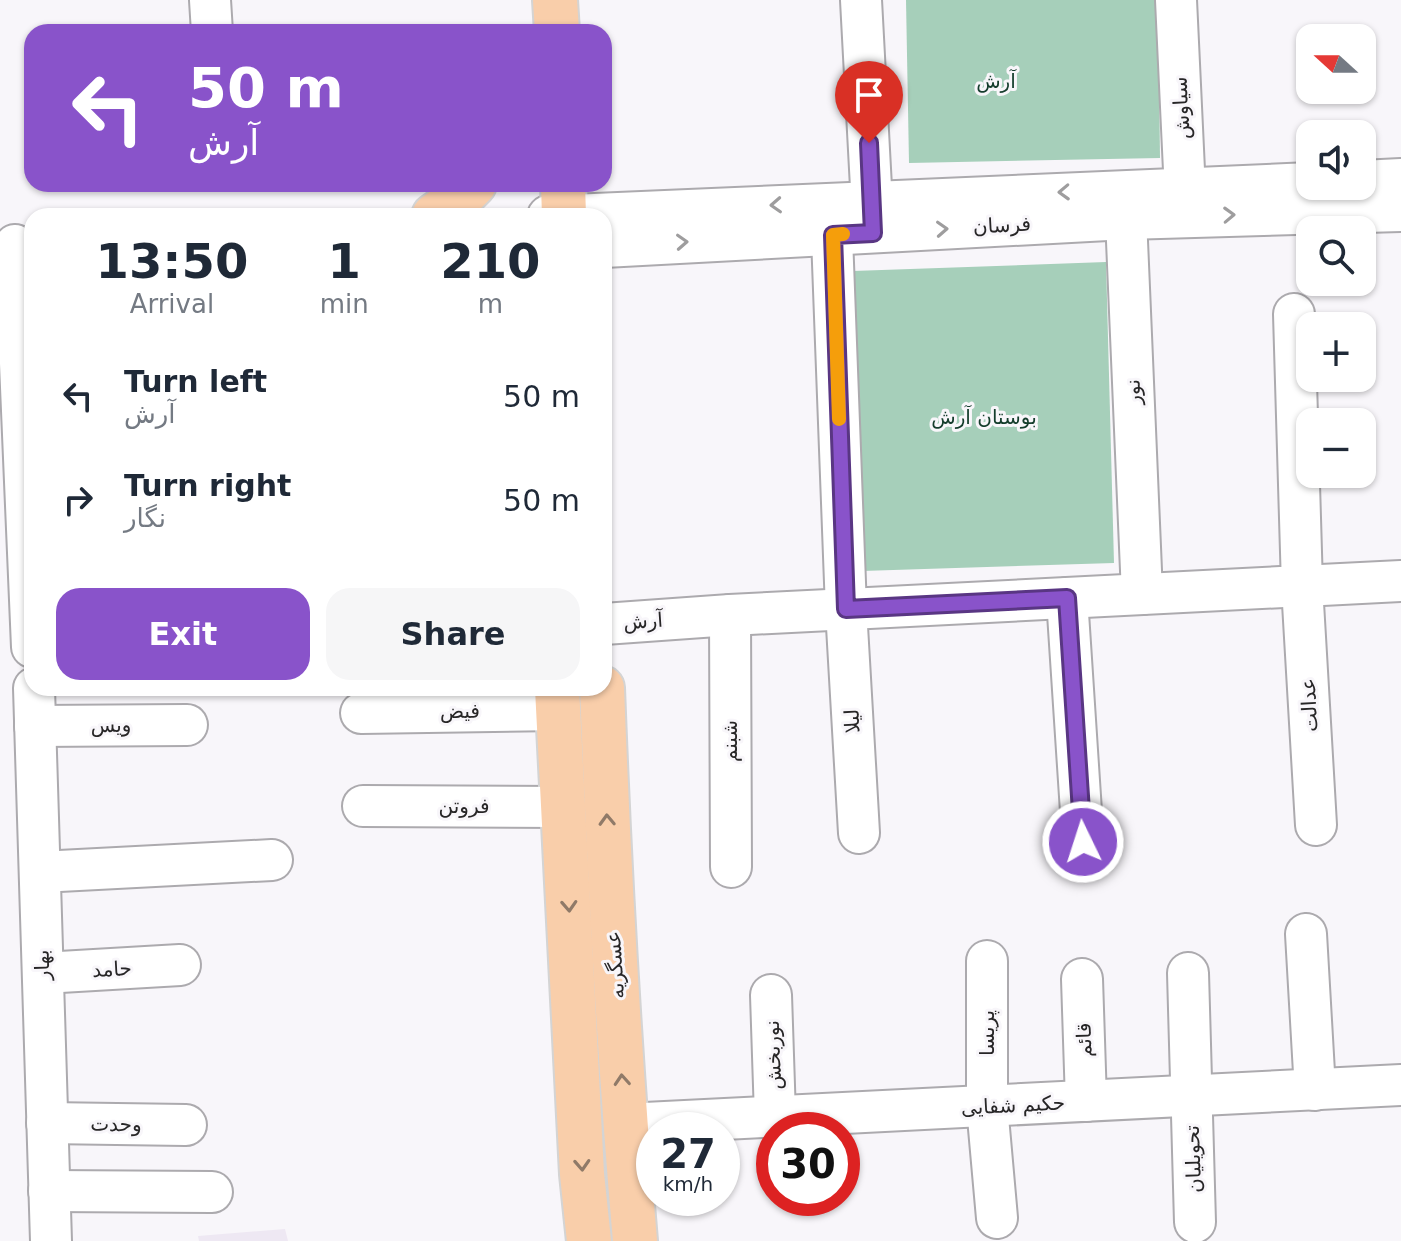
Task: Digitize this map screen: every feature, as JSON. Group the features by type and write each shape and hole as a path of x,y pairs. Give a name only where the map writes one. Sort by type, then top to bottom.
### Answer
{"main road":[{"path":"555,0 556,24"},
{"path":"445,208 466,192"},
{"name":"عسگریه","path":"602,696 609,879 635,1241"},
{"path":"558,699 582,1174 589,1241"}],"street":[{"path":"210,0 212,24"},
{"path":"861,0 873,216"},
{"name":"سیاوش","path":"1176,0 1186,202"},
{"path":"1376,180 1401,179"},
{"name":"فرسان","path":"1186,202 1296,185"},
{"name":"فرسان","path":"612,216 831,218 1186,202 1401,211"},
{"name":"نور","path":"1126,204 1142,594"},
{"name":"فرسان","path":"612,246 831,218"},
{"name":"لیلا","path":"831,218 846,609 859,833"},
{"path":"16,257 24,380"},
{"name":"عدالت","path":"1294,314 1302,586 1316,825"},
{"name":"آرش","path":"612,623 1401,581"},
{"path":"1067,598 1083,842"},
{"name":"شبنم","path":"730,615 731,867"},
{"name":"فیض","path":"361,713 558,699"},
{"name":"ویس","path":"34,707 187,725"},
{"name":"بهار","path":"34,707 51,1241"},
{"name":"فروتن","path":"363,806 564,807"},
{"path":"40,872 272,860"},
{"path":"1306,934 1315,1090"},
{"name":"پریسا","path":"987,961 987,1106 997,1218"},
{"name":"حامد","path":"43,973 180,965"},
{"path":"1188,973 1191,1096"},
{"name":"قائم","path":"1082,979 1086,1101"},
{"name":"نوربخش","path":"771,995 775,1112"},
{"name":"حکیم شفایی","path":"860,1112 1401,1085"},
{"name":"تحویلیان","path":"1191,1096 1195,1222"},
{"name":"حکیم شفایی","path":"625,1124 756,1117"},
{"name":"وحدت","path":"47,1123 186,1125"},
{"path":"49,1191 212,1192"}],"shaded area":[{"path":"285,1229 288,1241 199,1241 198,1236"}],"green space":[{"name":"آرش","path":"906,0 1158,0 1160,158 909,163"},
{"name":"بوستان آرش","path":"1106,262 1114,563 862,571 853,271"}],"slow traffic":[{"path":"839,419 833,235 843,234"}],"route":[{"path":"869,143 873,233 833,235 846,609 1067,598 1083,842"}]}
